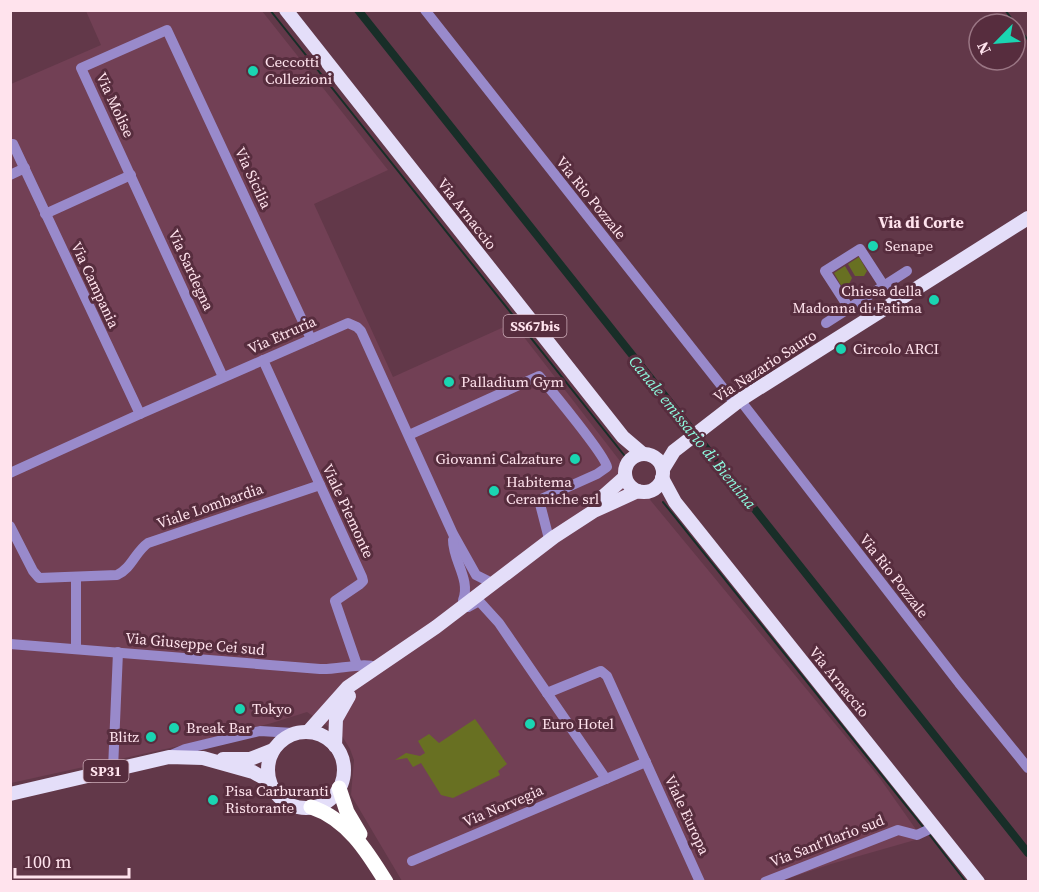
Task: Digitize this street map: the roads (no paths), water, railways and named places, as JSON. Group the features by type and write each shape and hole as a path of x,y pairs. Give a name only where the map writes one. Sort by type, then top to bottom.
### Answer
{"highway":[{"path":"339,788 350,818 392,882"},
{"path":"311,807 330,815 346,828 367,853 386,882"}],"main road":[{"name":"Via Arnaccio","path":"286,10 623,437 642,456"},
{"name":"Via Nazario Sauro","path":"659,478 676,449 738,402 1029,218"},
{"name":"Via Nazario Sauro","path":"642,456 676,449"},
{"path":"638,491 630,485 625,469 642,456"},
{"name":"SS67bis","path":"642,456 660,462 659,478"},
{"path":"409,644 424,636 548,535 610,492 626,477"},
{"name":"Via Arnaccio","path":"659,478 675,502 928,830 978,882"},
{"path":"308,732 342,693 409,644 463,600 577,521 615,500 638,491 646,491 659,478"},
{"path":"335,746 335,723 339,709 361,680"},
{"path":"269,781 268,765 273,750 283,739 293,734 308,732 326,737 335,746 343,765 343,777 339,788 327,801 311,807"},
{"path":"203,758 250,759 273,750"},
{"name":"SP31","path":"10,794 169,757 203,758 253,772 269,781 279,796 288,803 299,807 311,807"}],"street":[{"name":"Via Rio Pozzale","path":"425,10 1029,768"},
{"name":"Via Molise","path":"131,175 81,68 167,30"},
{"name":"Via Sicilia","path":"167,30 311,339"},
{"name":"Via Campania","path":"10,144 13,144 140,414"},
{"path":"10,175 24,168"},
{"path":"45,214 131,175"},
{"name":"Via Sardegna","path":"131,175 223,377"},
{"path":"868,320 825,271 860,249 884,286"},
{"path":"826,323 907,271"},
{"name":"Via Etruria","path":"10,473 344,324 357,327 361,331 453,534 476,575 490,583"},
{"name":"Viale Piemonte","path":"262,360 363,581 335,602 357,665"},
{"path":"408,435 539,376 606,463 604,470 539,500 548,535"},
{"name":"Viale Lombardia","path":"10,526 33,571 39,578 117,575 127,568 142,547 148,543 320,485"},
{"name":"Via Etruria","path":"453,534 454,551 465,584 463,600"},
{"path":"76,577 76,648"},
{"path":"490,583 489,601 499,623"},
{"path":"447,618 479,601 499,623 606,779 646,762"},
{"name":"Via Giuseppe Cei sud","path":"10,644 320,669 339,669 357,665 376,667"},
{"path":"113,769 118,652"},
{"name":"Viale Europa","path":"547,693 601,671 607,676 700,882"},
{"path":"169,757 185,749 260,731 293,734"},
{"name":"Via Norvegia","path":"412,861 606,779"},
{"name":"Via Sant'Ilario sud","path":"765,882 898,830 917,835 928,830"}],"waterway":[{"path":"270,10 624,455"},
{"name":"Canale emissario di Bientina","path":"358,10 1028,853"},
{"path":"1005,10 1028,40"},
{"path":"663,502 924,828"},
{"path":"929,834 966,882"}],"place":[{"name":"Ceccotti Collezioni","path":"253,71"},
{"name":"Senape","path":"873,246"},
{"name":"Chiesa della Madonna di Fatima","path":"934,300"},
{"name":"Circolo ARCI","path":"841,349"},
{"name":"Palladium Gym","path":"449,382"},
{"name":"Giovanni Calzature","path":"575,459"},
{"name":"Habitema Ceramiche srl","path":"494,491"},
{"name":"Tokyo","path":"240,709"},
{"name":"Euro Hotel","path":"530,724"},
{"name":"Break Bar","path":"174,728"},
{"name":"Blitz","path":"151,737"},
{"name":"Pisa Carburanti Ristorante","path":"213,800"}],"district":[{"name":"Via di Corte","path":"921,222"}]}
